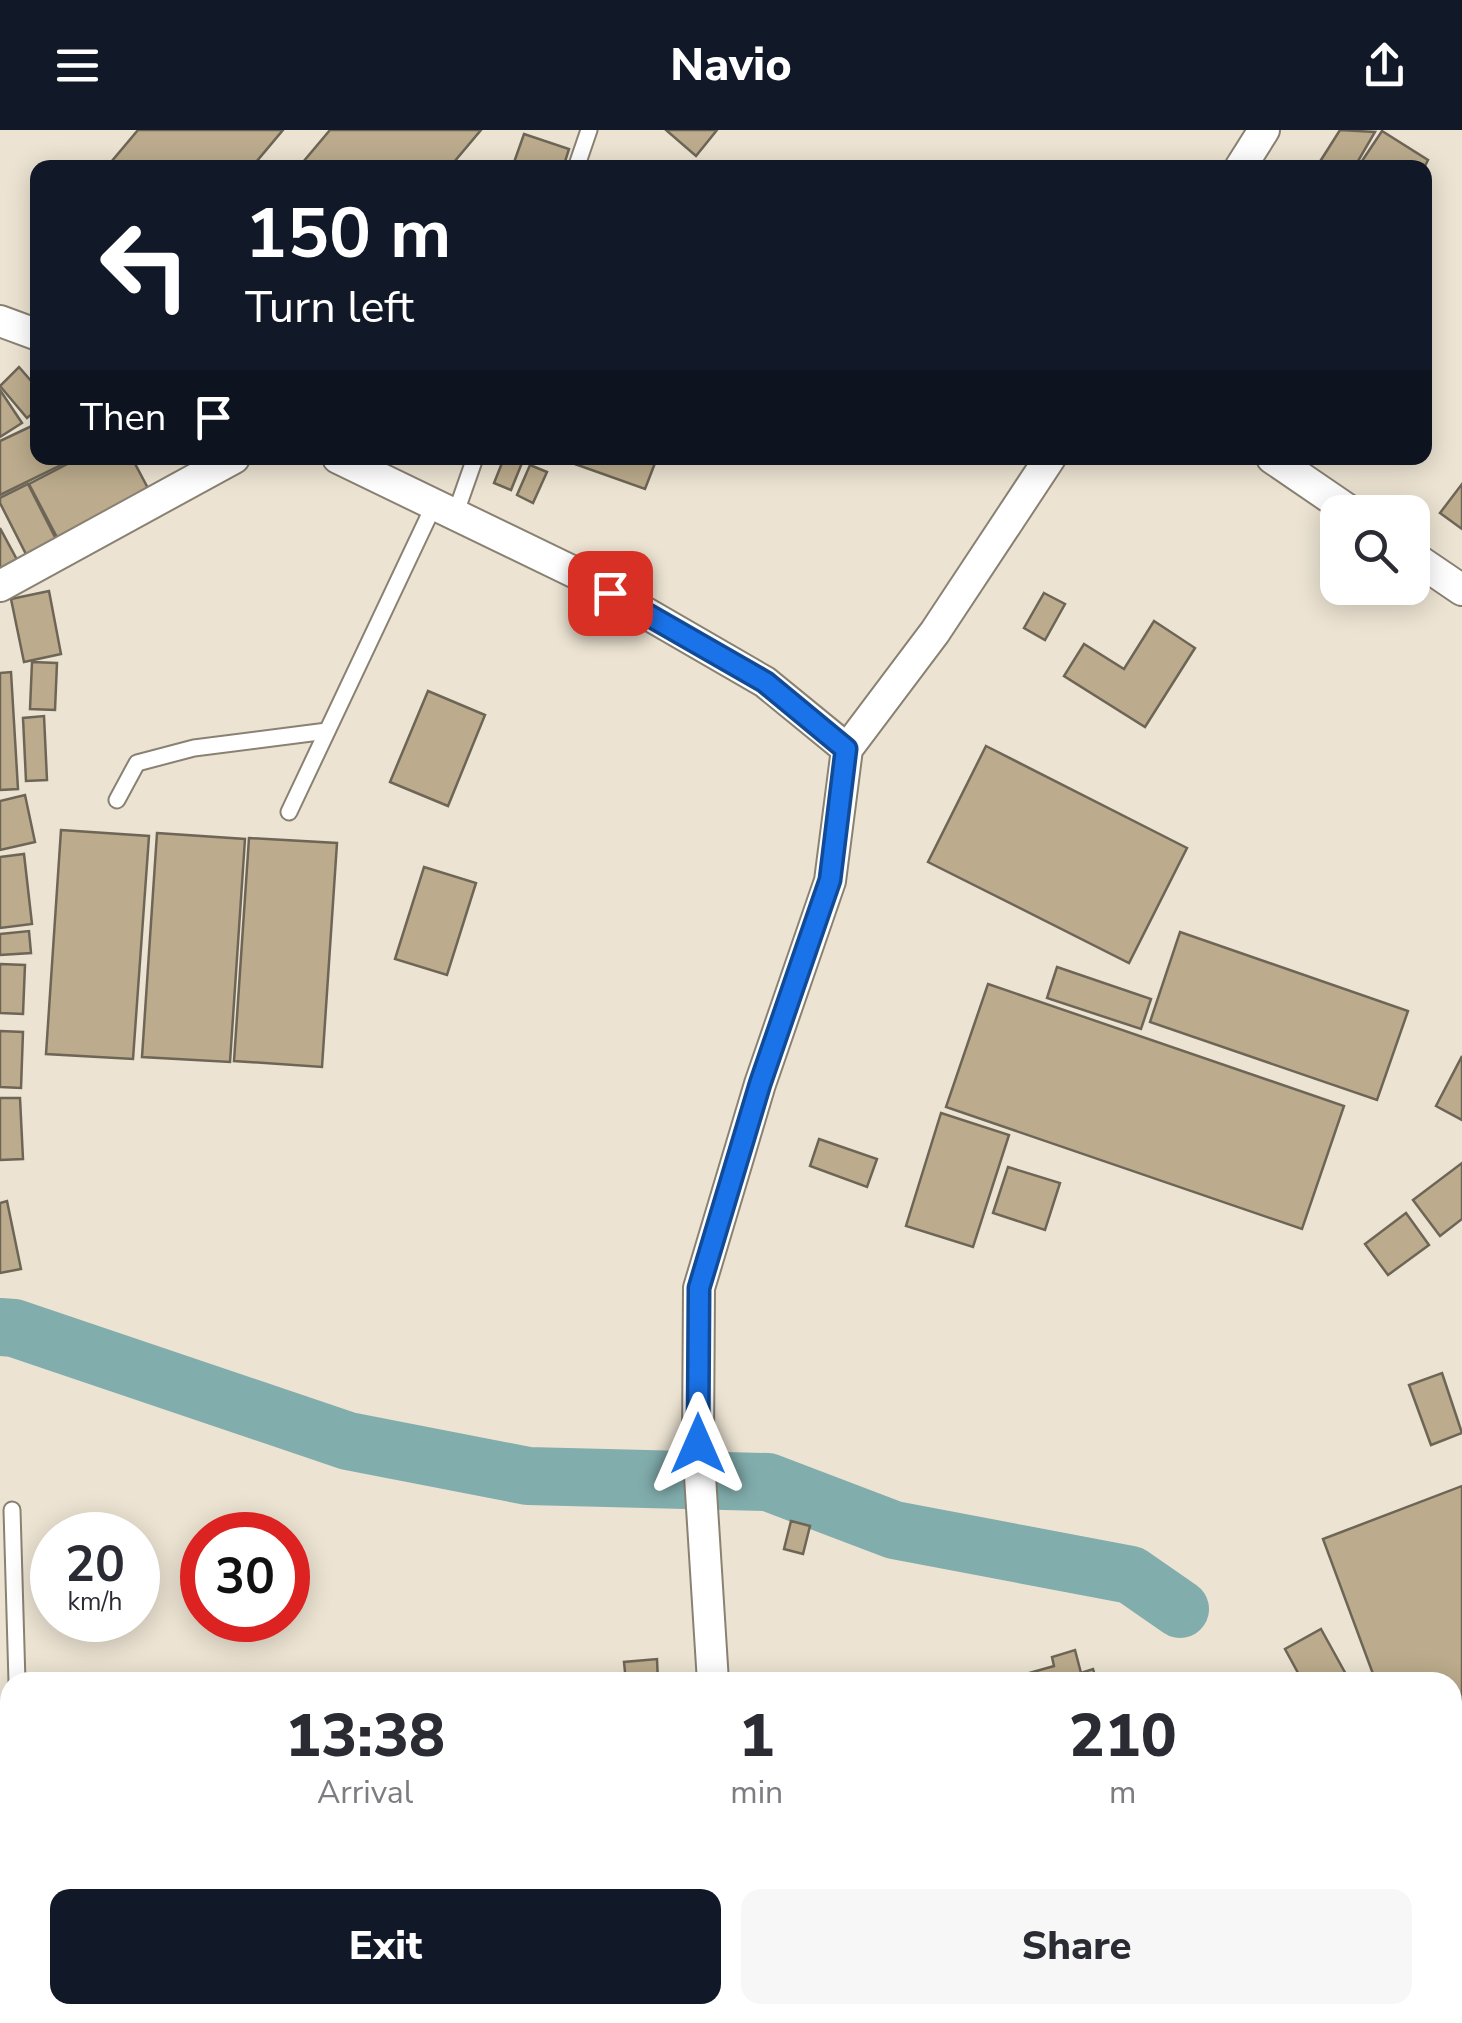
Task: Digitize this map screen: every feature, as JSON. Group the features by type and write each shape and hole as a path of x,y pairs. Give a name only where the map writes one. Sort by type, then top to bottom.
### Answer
{"street":[{"path":"1245,160 1264,130"},
{"path":"0,321 30,332"},
{"path":"0,586 221,465"},
{"path":"352,465 580,575 765,682 846,749"},
{"path":"713,1672 698,1444 699,1288 760,1084 830,880 846,749 936,632 1045,465"},
{"path":"1282,465 1326,495"},
{"path":"1430,568 1462,590"}],"lane":[{"path":"579,160 590,130"},
{"path":"289,812 327,731 471,465"},
{"path":"118,800 137,763 194,748 327,731"},
{"path":"8,1662 12,1510"}],"building":[{"path":"138,130 283,130 258,160 113,160"},
{"path":"330,130 481,130 456,160 305,160"},
{"path":"666,130 717,130 696,156"},
{"path":"1340,130 1375,132 1359,160 1321,160"},
{"path":"1382,131 1428,160 1363,160"},
{"path":"524,134 569,149 566,160 515,160"},
{"path":"19,367 30,380 30,416 27,418 0,386"},
{"path":"0,390 22,423 0,437"},
{"path":"30,427 30,465 61,465 0,495 0,441"},
{"path":"66,465 136,465 151,494 60,543 29,484"},
{"path":"501,465 521,465 511,490 494,483"},
{"path":"530,465 547,472 533,503 517,495"},
{"path":"578,465 654,465 645,489"},
{"path":"28,484 59,545 29,560 0,503 0,498"},
{"path":"1462,484 1462,529 1440,513"},
{"path":"0,528 22,569 0,581"},
{"path":"49,591 61,654 24,662 11,599"},
{"path":"1044,593 1065,604 1045,640 1024,628"},
{"path":"1154,621 1195,648 1145,727 1064,676 1084,644 1124,669"},
{"path":"32,662 57,663 55,710 30,709"},
{"path":"11,672 18,789 0,790 0,673"},
{"path":"428,691 485,715 448,806 390,782"},
{"path":"44,716 47,780 26,781 23,718"},
{"path":"986,746 1187,848 1129,963 928,862"},
{"path":"25,795 35,842 0,850 0,801"},
{"path":"61,830 149,836 133,1059 46,1054"},
{"path":"157,833 245,839 230,1062 142,1057"},
{"path":"249,838 337,843 322,1067 234,1061"},
{"path":"24,854 32,924 0,928 0,857"},
{"path":"424,867 476,883 447,975 395,959"},
{"path":"29,931 31,953 0,955 0,934"},
{"path":"1180,932 1408,1011 1377,1100 1150,1022"},
{"path":"0,964 25,965 23,1014 0,1013"},
{"path":"1057,967 1151,999 1141,1029 1047,998"},
{"path":"988,984 1344,1106 1302,1229 946,1107"},
{"path":"0,1031 23,1032 21,1088 0,1087"},
{"path":"1462,1056 1462,1120 1436,1106"},
{"path":"0,1098 20,1098 23,1159 0,1160"},
{"path":"941,1113 1009,1135 973,1247 906,1226"},
{"path":"819,1139 877,1159 867,1187 810,1166"},
{"path":"1462,1163 1462,1219 1440,1236 1413,1200"},
{"path":"1008,1167 1060,1183 1045,1230 993,1213"},
{"path":"7,1201 21,1269 0,1273 0,1203"},
{"path":"1406,1213 1429,1245 1388,1275 1365,1244"},
{"path":"1442,1373 1462,1433 1431,1445 1409,1385"},
{"path":"1462,1486 1462,1672 1372,1672 1323,1539"},
{"path":"791,1521 810,1526 803,1554 784,1549"},
{"path":"1321,1629 1345,1672 1298,1672 1285,1649"},
{"path":"1075,1650 1081,1672 1033,1672 1054,1666 1052,1657"},
{"path":"657,1659 658,1672 625,1672 624,1662"}],"waterway":[{"path":"0,1327 14,1328 348,1441 528,1476 768,1482 894,1530 1131,1575 1180,1609"}],"route":[{"path":"610,593 765,682 846,749 830,880 760,1084 699,1288 698,1444"}]}
